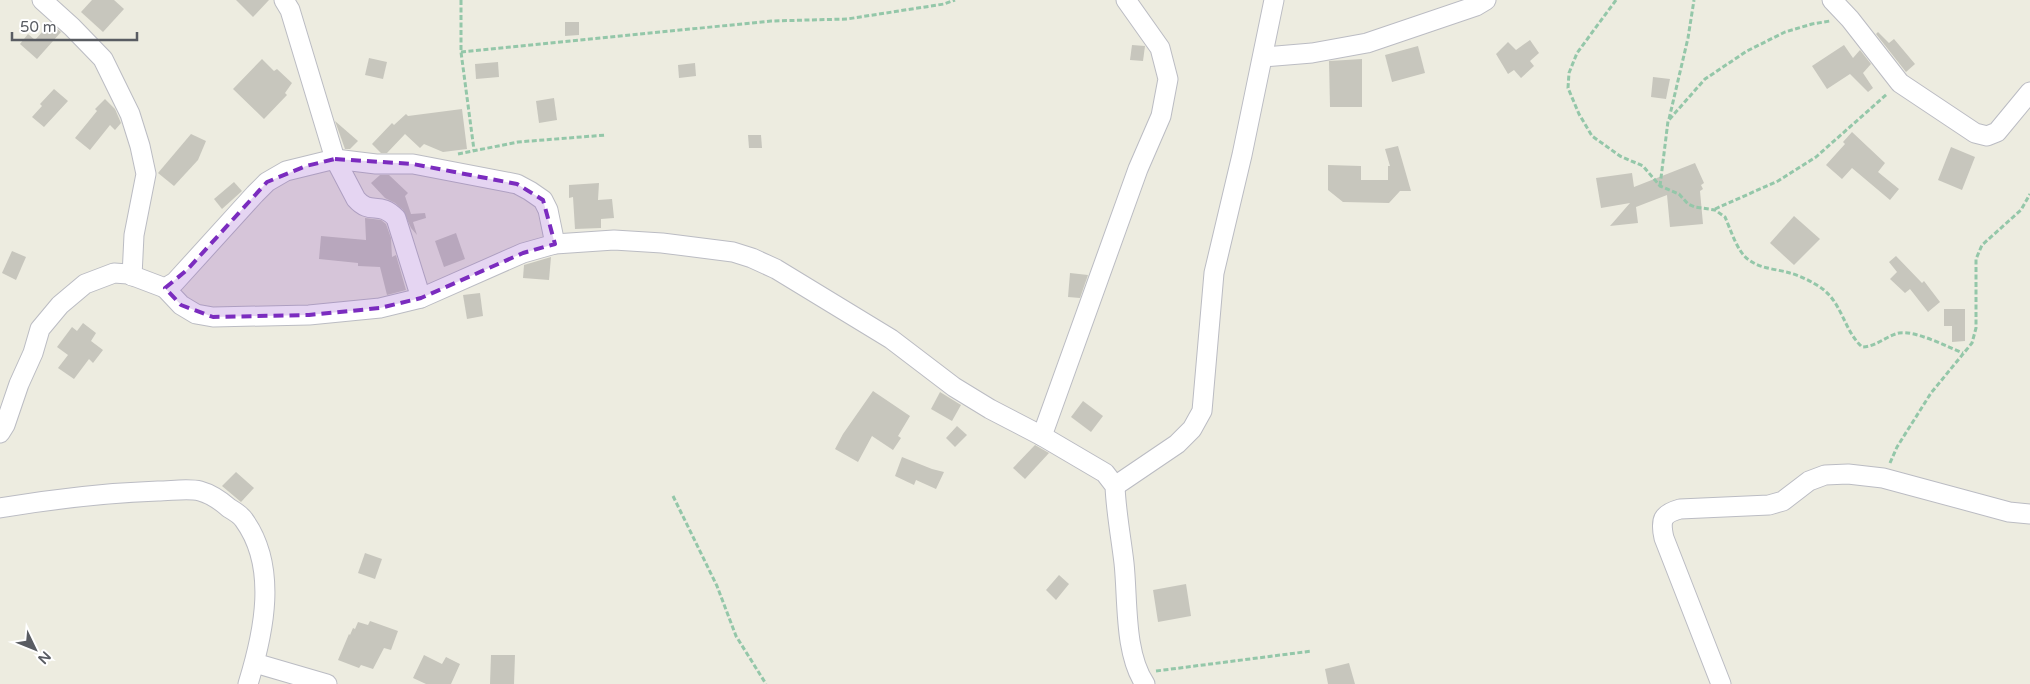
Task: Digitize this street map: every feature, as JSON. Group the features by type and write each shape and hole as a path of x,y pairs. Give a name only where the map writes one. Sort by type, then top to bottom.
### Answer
{"street":[{"path":"42,0 103,59 130,114 146,174 134,235 132,276"},
{"path":"284,0 290,10 335,159 356,199 361,204 366,208 388,210 396,218 420,298"},
{"path":"1042,436 1138,169 1161,116 1163,107 1168,79 1160,48 1126,0"},
{"path":"1115,486 1177,444 1192,429 1202,410 1214,273 1264,57 1274,0"},
{"path":"1264,57 1312,54 1367,43 1476,6 1486,0"},
{"path":"1832,0 1850,19 1900,83 1954,121 1975,133 1987,136 1997,132 2030,92"},
{"path":"165,288 175,282 187,270 267,182 286,171 335,159 376,164 413,164 517,184 543,200 548,210 555,244"},
{"path":"0,434 33,353 40,330 60,304 85,284 114,273 132,276 165,288 181,305 196,314 213,317 309,315 380,308 420,298 523,253 555,244 614,240 662,243 733,252 776,269 891,339 954,387 1106,473 1115,486 1132,657 1141,678"},
{"path":"1721,684 1664,538 1661,524 1665,516 1670,512 1680,509 1769,505 1783,501 1809,481 1825,475 1848,474 1883,478 2009,512 2030,514"},
{"path":"0,508 60,498 140,492 199,491 219,499 243,518 260,549 265,579 264,609 255,663 248,684"},
{"path":"255,663 326,684"}],"path":[{"path":"461,0 461,52 474,150"},
{"path":"461,52 771,21 848,19 944,4 955,0"},
{"path":"1616,0 1578,53 1569,73 1568,88 1579,114 1592,136 1620,156 1643,166 1660,186 1678,194 1688,204 1715,210 1725,217 1742,253 1750,261 1791,273 1824,290 1837,304 1848,331 1862,347 1870,347 1900,333 1914,334 1963,353"},
{"path":"1660,186 1668,121 1688,38 1694,0"},
{"path":"1668,121 1705,79 1747,52 1785,32 1812,24 1850,19"},
{"path":"1715,210 1778,181 1816,157 1900,83"},
{"path":"454,156 474,150 518,142 606,135"},
{"path":"1883,478 1897,447 1931,393 1972,343 1976,328 1976,259 1982,245 2021,210 2030,194"},
{"path":"672,496 717,586 736,636 766,684"},
{"path":"1141,678 1312,651"}],"highlighted area":[{"path":"335,159 413,164 517,184 543,200 555,244 523,253 421,298 380,308 309,315 213,317 181,305 165,288 187,270 267,182 306,166"}],"building":[{"path":"92,0 114,0 124,9 103,32 81,12"},
{"path":"236,0 269,0 253,17"},
{"path":"565,22 579,22 579,35 565,36"},
{"path":"50,23 61,32 37,59 20,44 28,34 35,40"},
{"path":"1878,32 1889,43 1894,39 1915,64 1906,72 1876,34"},
{"path":"1530,40 1539,53 1530,61 1534,66 1521,78 1514,70 1508,74 1496,54 1508,42 1516,50"},
{"path":"1132,45 1145,46 1143,61 1130,60"},
{"path":"1844,45 1853,58 1860,50 1871,64 1863,73 1873,88 1868,92 1850,74 1827,89 1812,66"},
{"path":"1418,46 1425,73 1392,82 1385,55"},
{"path":"369,58 387,62 383,79 365,75"},
{"path":"262,59 274,71 277,69 292,83 285,93 287,95 264,119 233,89"},
{"path":"1362,59 1362,107 1330,107 1329,61"},
{"path":"498,62 499,77 476,79 475,64"},
{"path":"695,63 696,76 679,78 678,65"},
{"path":"1653,77 1670,79 1666,99 1651,97"},
{"path":"54,89 68,101 44,127 32,117 42,106 40,104"},
{"path":"554,98 557,120 539,123 536,101"},
{"path":"105,99 115,109 121,123 115,130 110,125 90,150 75,138 97,111 95,109"},
{"path":"462,109 467,149 443,152 424,144 420,148 405,134 387,153 381,153 372,144 392,123 394,125 406,114 408,116"},
{"path":"335,121 358,141 350,149 345,149"},
{"path":"1852,132 1885,163 1878,172 1899,189 1890,200 1852,168 1842,179 1826,165 1845,144 1843,142"},
{"path":"191,134 206,141 198,160 174,186 158,173"},
{"path":"748,135 761,135 762,148 749,148"},
{"path":"1398,146 1411,191 1400,191 1389,203 1343,202 1328,190 1328,165 1361,166 1361,180 1388,180 1388,166 1390,166 1385,149"},
{"path":"1951,147 1975,157 1962,190 1938,180"},
{"path":"1695,163 1704,183 1701,185 1703,189 1700,191 1703,224 1670,227 1667,195 1636,207 1638,223 1610,226 1630,203 1601,208 1596,178 1632,173 1634,187"},
{"path":"380,175 389,175 408,193 405,196 411,214 425,213 426,218 413,222 417,235 411,228 403,210 385,198 371,183"},
{"path":"234,182 242,191 222,209 214,199"},
{"path":"599,183 598,200 612,199 614,218 601,219 601,228 575,229 573,197 569,198 569,185"},
{"path":"1794,216 1820,239 1794,265 1770,243"},
{"path":"365,218 381,220 386,224 391,238 392,257 396,255 406,290 387,295 380,267 358,266 358,263 319,259 321,236 366,240"},
{"path":"456,233 465,259 444,267 435,241"},
{"path":"12,251 26,257 16,280 2,273"},
{"path":"1896,256 1922,283 1924,281 1940,302 1928,312 1910,289 1905,293 1890,279 1897,272 1889,262"},
{"path":"551,257 549,280 523,278 524,265"},
{"path":"1070,273 1088,275 1080,298 1068,297"},
{"path":"480,293 483,316 467,319 463,295"},
{"path":"1944,309 1965,309 1965,341 1952,342 1952,326 1944,326"},
{"path":"83,323 96,333 91,341 103,350 93,363 89,359 74,379 58,368 68,355 57,347 72,327 77,331"},
{"path":"873,391 910,416 898,436 901,438 893,450 872,436 858,462 835,449 843,434"},
{"path":"940,392 961,405 952,421 931,409"},
{"path":"1083,401 1103,416 1091,432 1071,417"},
{"path":"957,426 967,435 955,447 946,438"},
{"path":"1035,445 1049,453 1025,479 1013,468"},
{"path":"902,457 944,472 936,489 916,480 914,485 895,476"},
{"path":"236,472 254,488 241,502 222,486"},
{"path":"365,553 382,559 375,579 358,573"},
{"path":"1059,575 1069,584 1056,600 1046,590"},
{"path":"1186,584 1191,616 1158,622 1153,590"},
{"path":"370,621 398,631 391,650 384,648 373,669 361,665 359,668 338,660 353,628 355,629 358,622 368,625"},
{"path":"424,655 442,664 446,657 460,664 451,684 426,684 413,678"},
{"path":"491,655 515,655 514,684 490,684"},
{"path":"1349,663 1355,684 1328,684 1325,669"}]}
